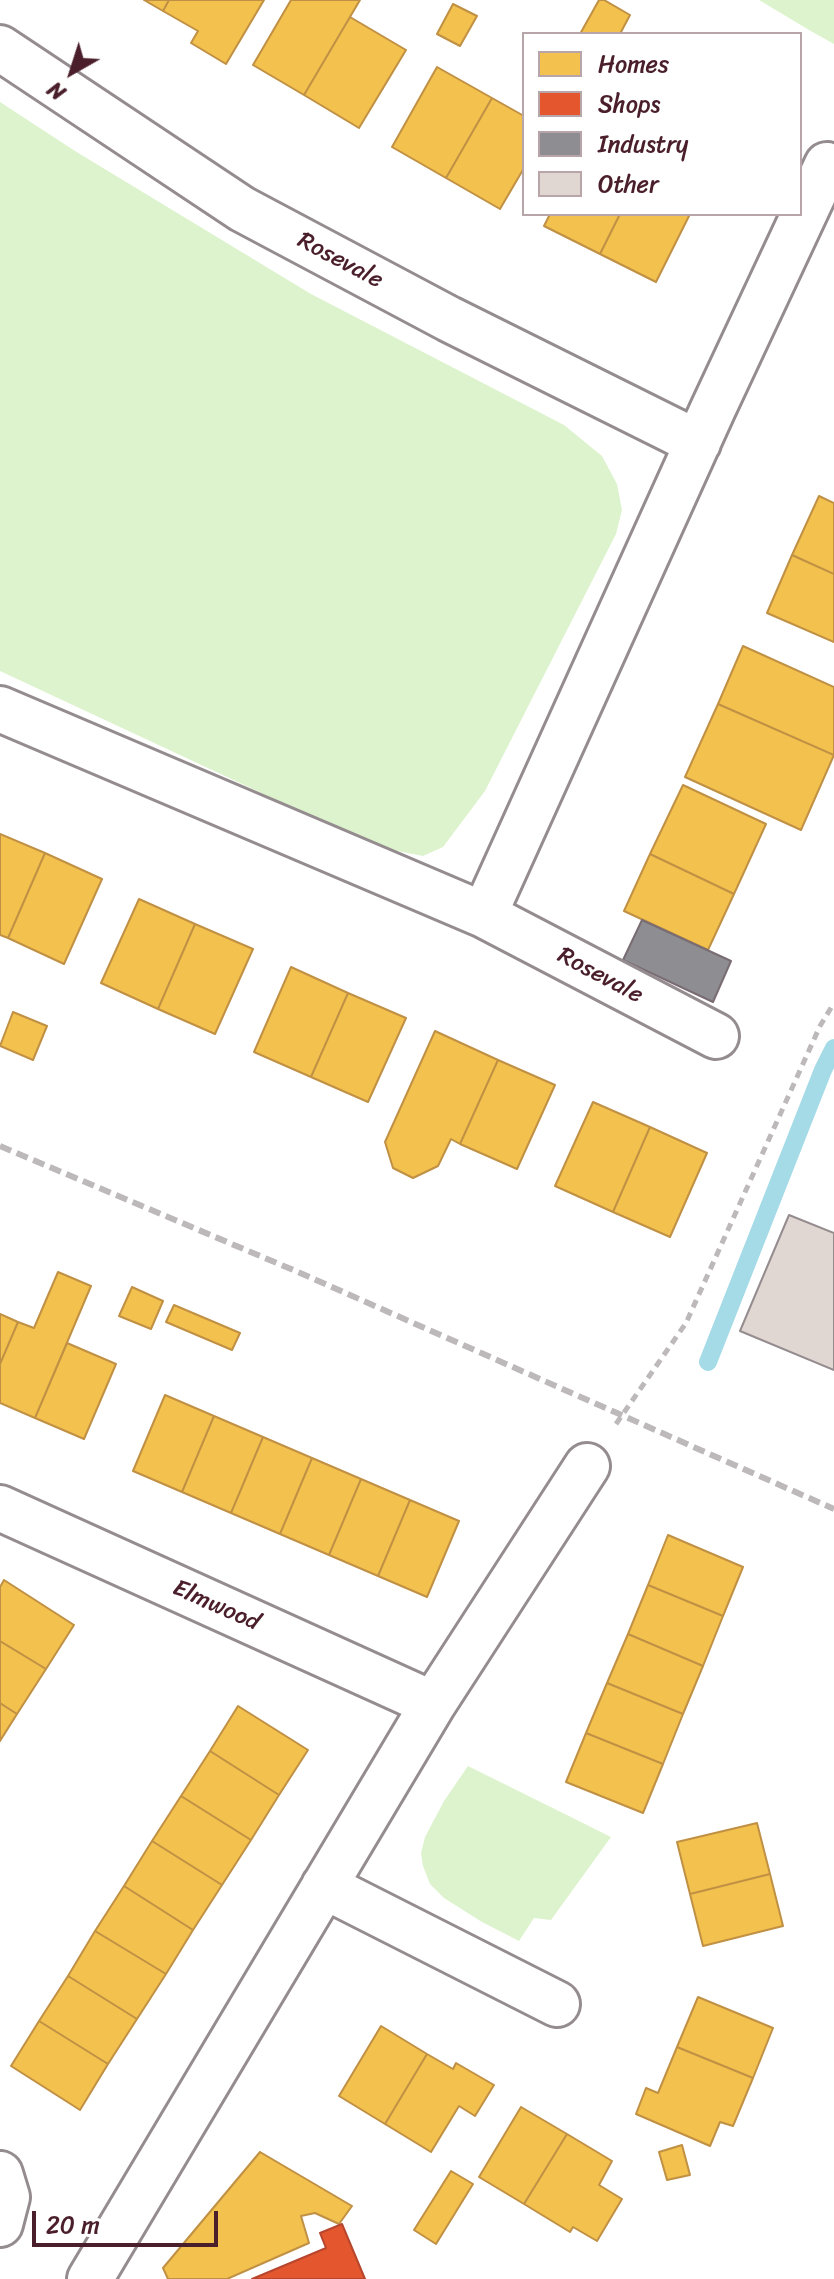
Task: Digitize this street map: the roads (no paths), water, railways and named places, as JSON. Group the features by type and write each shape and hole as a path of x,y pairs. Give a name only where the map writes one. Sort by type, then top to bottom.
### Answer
{"street":[{"name":"Rosevale","path":"0,48 242,209 449,319 698,443"},
{"path":"484,915 827,165"},
{"name":"Rosevale","path":"0,709 484,915 716,1036"},
{"path":"90,2279 433,1704 587,1466"},
{"name":"Elmwood","path":"0,1508 433,1704"},
{"path":"324,1886 557,2004"},
{"path":"0,2174 7,2197 0,2224"}],"waterway":[{"path":"708,1362 834,1048"}],"railway":[{"path":"0,1146 298,1272 834,1509"}]}
